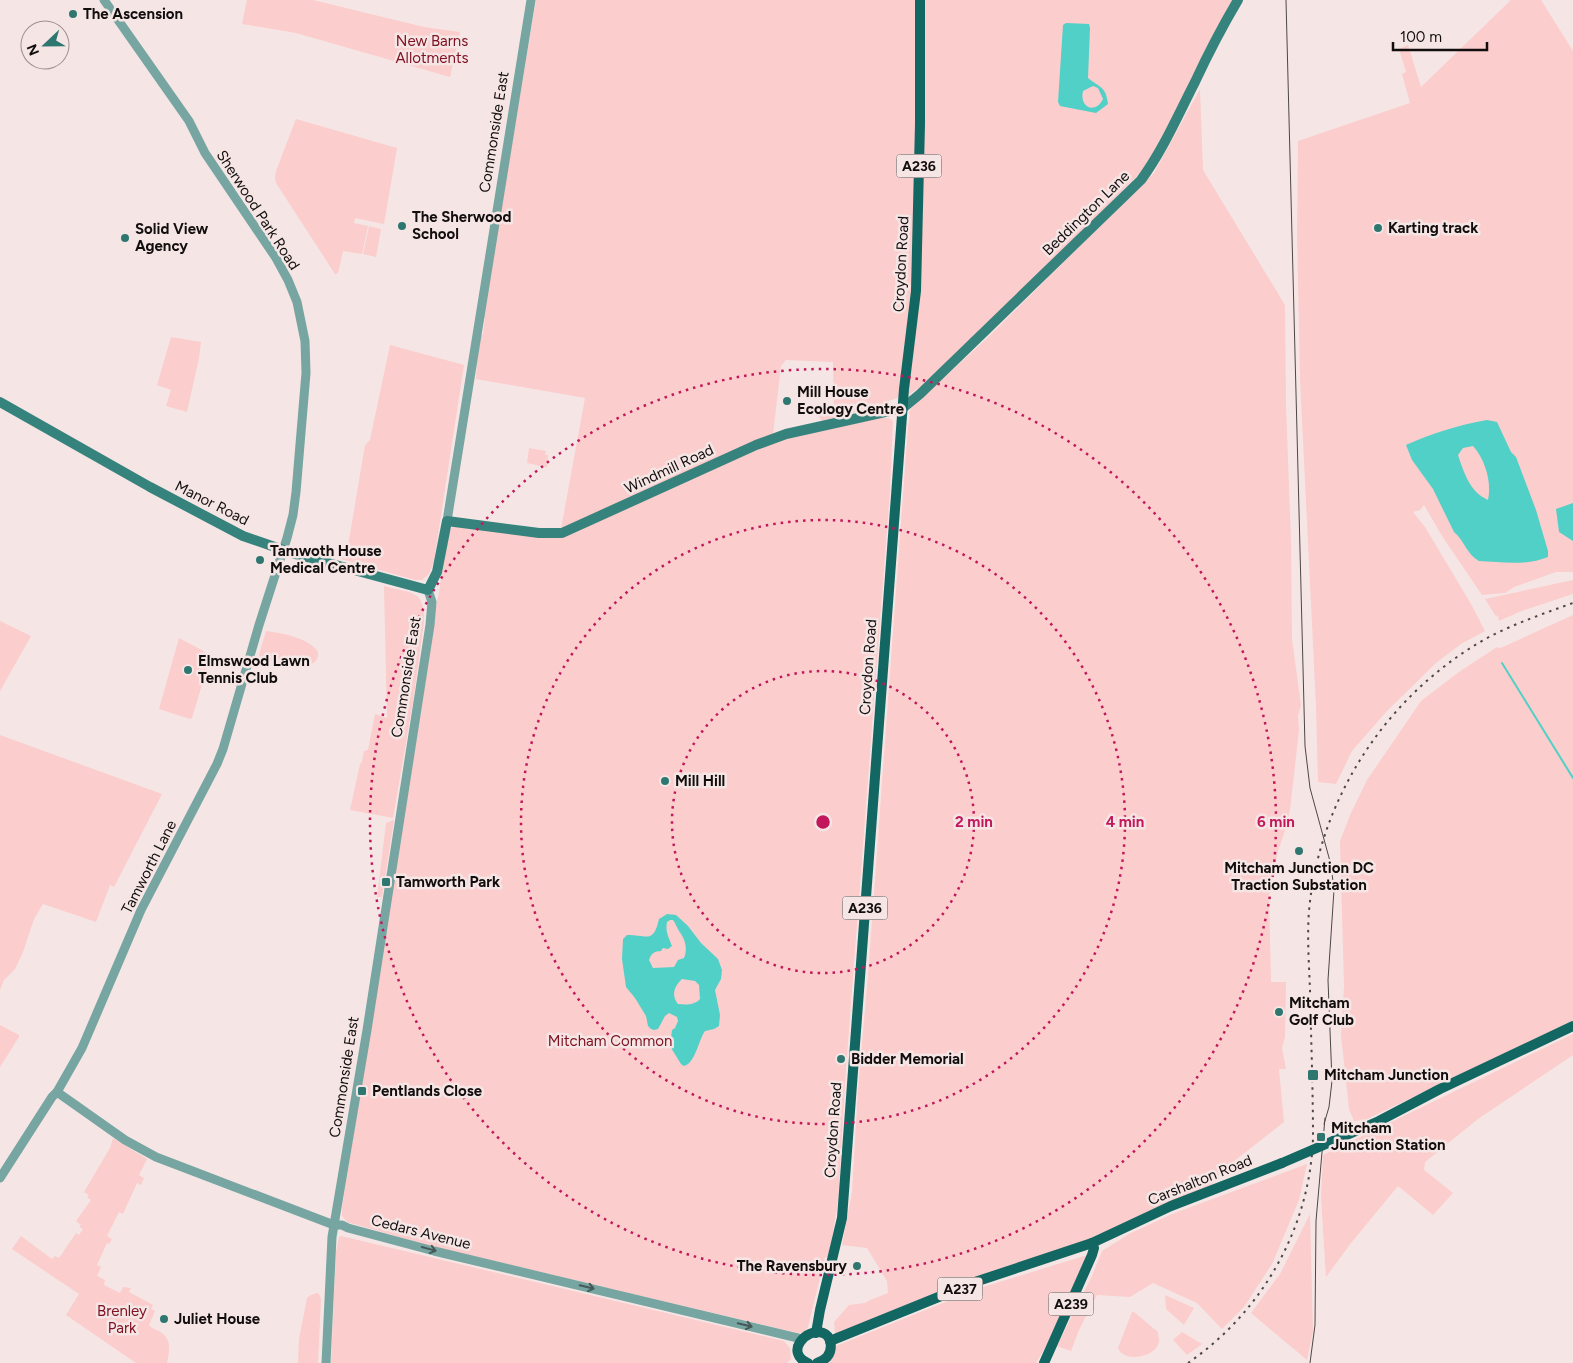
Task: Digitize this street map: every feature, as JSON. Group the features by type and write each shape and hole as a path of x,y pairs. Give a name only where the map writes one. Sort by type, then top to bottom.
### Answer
{"main road":[{"name":"Croydon Road","path":"816,1332 842,1218 903,408 916,291 920,124 920,0"},
{"name":"Beddington Lane","path":"903,408 920,394 1141,180 1150,168 1172,128 1238,0"},
{"name":"Manor Road","path":"0,402 188,508 243,536 283,550 428,590"},
{"name":"Windmill Road","path":"447,521 538,533 562,533 782,435 903,408"},
{"name":"Commonside East","path":"428,590 438,572 447,521"},
{"name":"Carshalton Road","path":"830,1341 978,1282 1092,1243 1171,1206 1282,1163 1379,1121 1573,1026"},
{"name":"A239","path":"1044,1363 1092,1255 1094,1248 1092,1243"},
{"path":"803,1362 797,1350 802,1339 816,1332 827,1336 831,1349 829,1355 817,1363"}],"street":[{"name":"Sherwood Park Road","path":"104,0 189,122 205,153 278,262 297,302 305,340 306,373 296,492 283,550"},
{"name":"Commonside East","path":"447,521 532,0"},
{"name":"Tamworth Lane","path":"0,1178 57,1092 82,1048 148,897 217,764 283,550"},
{"name":"Commonside East","path":"326,1363 330,1263 334,1225 430,625 432,602 428,590"},
{"name":"Cedars Avenue","path":"57,1092 125,1140 156,1157 334,1225 342,1225 434,1250 802,1339"}],"green space":[{"name":"New Barns Allotments","path":"247,0 313,0 424,27 460,32 450,77 296,33 242,24"},
{"path":"536,0 1235,0 1146,167 924,384 910,394 885,402 883,405 822,421 814,411 834,410 833,362 786,360 781,366 773,434 561,529 585,398 476,379 479,334 483,335 485,318 483,319"},
{"path":"1511,0 1541,0 1573,51 1573,572 1556,572 1514,587 1505,593 1482,595 1442,536 1424,505 1420,510 1413,512 1425,527 1485,631 1461,644 1436,663 1386,712 1352,751 1336,784 1318,782 1300,379 1297,233 1298,141 1410,103 1402,74 1406,72 1399,49 1408,45 1421,87"},
{"name":"Mitcham Golf Club","path":"1200,89 1203,170 1285,305 1292,639 1301,705 1298,716 1299,730 1290,810 1278,851 1269,895 1271,982 1286,982 1285,1037 1282,1048 1286,1069 1279,1069 1284,1122 1224,1169 1212,1185 1098,1238 835,1334 834,1322 849,1305 865,1303 888,1293 887,1281 867,1248 842,1245 852,1192 858,1089 909,414 911,408 984,341 1154,173"},
{"path":"296,119 397,148 384,224 355,218 353,227 354,223 368,226 362,254 343,251 338,273 335,274 276,183 276,171"},
{"path":"369,226 381,229 376,257 363,254"},
{"path":"171,337 201,342 187,412 166,406 171,390 157,385"},
{"path":"390,345 464,365 434,561 429,574 422,580 415,580 341,559 348,546 365,445 370,440"},
{"name":"Mitcham Common","path":"877,418 889,418 893,421 890,491 846,1069 838,1201 829,1257 825,1257 808,1327 804,1332 798,1333 431,1246 347,1222 342,1216 342,1208 439,594 444,549 450,531 454,526 543,537 785,437"},
{"path":"529,448 546,451 545,455 548,455 547,467 543,467 541,464 541,466 527,463"},
{"path":"1573,580 1573,594 1519,612 1499,621 1498,616 1495,615 1485,599"},
{"path":"384,586 415,595 419,598 424,611 413,702 393,818 350,810 360,764 364,751 368,750 375,714 387,718"},
{"path":"1573,615 1573,1021 1365,1120 1354,1121 1349,1109 1341,1035 1344,986 1340,841 1351,813 1367,780 1421,701 1459,672 1497,647 1505,646"},
{"path":"0,621 31,636 0,691"},
{"path":"266,631 287,635 308,643 318,652 317,660 311,664 294,666 273,663 258,658"},
{"name":"Elmswood Lawn Tennis Club","path":"179,638 209,654 210,658 192,718 190,719 159,709"},
{"path":"0,735 162,794 114,887 110,885 96,922 43,904 34,919 15,969 4,980 0,990"},
{"path":"394,820 382,897 377,897 386,823"},
{"path":"0,1025 19,1035 19,1037 0,1067"},
{"path":"1573,1034 1573,1055 1478,1119 1425,1162 1424,1170 1453,1193 1433,1215 1398,1186 1326,1277 1321,1197 1323,1155"},
{"name":"Brenley Park","path":"113,1138 147,1159 139,1175 144,1178 141,1185 137,1183 123,1214 119,1212 107,1236 112,1239 109,1244 107,1243 97,1265 101,1267 97,1276 105,1280 104,1285 120,1293 123,1287 131,1288 129,1292 153,1305 151,1309 155,1311 149,1325 168,1340 167,1363 136,1363 66,1315 79,1294 12,1249 21,1236 52,1259 55,1256 59,1258 76,1233 79,1235 83,1229 79,1227 81,1225 76,1221 91,1200 87,1197 89,1195 84,1192 110,1148"},
{"path":"1307,1164 1299,1200 1272,1264 1244,1307 1222,1329 1197,1303 1153,1283 1130,1297 1097,1295 1079,1330 1071,1351 1057,1346 1092,1276 1102,1251 1129,1234 1172,1214"},
{"path":"1310,1214 1313,1331 1307,1360 1251,1313 1280,1274"},
{"path":"339,1237 784,1341 790,1348 791,1359 787,1363 331,1363 336,1252"},
{"path":"1084,1256 1088,1257 1048,1343 1036,1363 829,1363 834,1355 836,1346 980,1288"},
{"path":"317,1293 321,1299 318,1363 298,1363 299,1339 307,1298"},
{"path":"1165,1295 1194,1308 1184,1325 1166,1309"},
{"path":"1132,1312 1158,1332 1159,1341 1157,1347 1146,1355 1126,1356 1118,1348"},
{"path":"1182,1332 1202,1344 1187,1355 1173,1340"}],"water":[{"path":"1066,23 1089,24 1088,78 1104,90 1108,104 1096,113 1060,106 1058,102 1063,25","holes":["1093,86 1098,88 1103,99 1096,107 1088,107 1083,101 1083,91"]},
{"path":"1487,420 1497,422 1511,452 1516,457 1536,510 1548,557 1531,562 1514,563 1479,561 1471,555 1454,532 1433,489 1412,460 1406,445 1436,433","holes":["1473,446 1484,464 1488,478 1488,500 1472,487 1465,475 1458,455 1463,448"]},
{"path":"1573,503 1573,541 1559,532 1556,509"},
{"path":"667,914 676,915 718,959 722,970 721,979 715,990 720,1015 719,1026 705,1031 691,1061 684,1066 668,1043 672,1030 678,1021 677,1017 669,1013 665,1016 658,1029 651,1029 648,1026 646,1016 626,987 622,959 623,939 627,935 645,937 652,935 659,919","holes":["673,920 684,940 686,947 684,958 678,960 674,967 653,968 649,960 652,955 663,948 668,949 672,946 667,929 667,922","682,979 695,981 699,985 700,999 698,1001 690,1004 678,1004 674,991"]}],"waterway":[{"path":"1502,663 1573,778"}],"tram line":[{"path":"1286,0 1305,746 1310,788 1331,865 1334,890 1328,980 1332,1081 1329,1107 1324,1124"},
{"path":"1310,1363 1315,1325 1316,1221 1325,1118"}],"railway":[{"path":"1188,1363 1238,1319 1259,1293 1277,1265 1292,1235 1303,1204 1310,1171 1313,1138 1308,941 1309,911 1316,869 1327,828 1344,789 1365,752 1391,718 1420,687 1453,660 1499,632 1573,603"}],"place":[{"name":"The Ascension","path":"73,14"},
{"name":"The Sherwood School","path":"402,226"},
{"name":"Karting track","path":"1378,228"},
{"name":"Solid View Agency","path":"125,238"},
{"name":"Mill House Ecology Centre","path":"787,401"},
{"name":"Tamwoth House Medical Centre","path":"260,560"},
{"name":"Elmswood Lawn Tennis Club","path":"188,670"},
{"name":"Mill Hill","path":"665,781"},
{"name":"Mitcham Junction DC Traction Substation","path":"1299,851"},
{"name":"Tamworth Park","path":"386,882"},
{"name":"Mitcham Golf Club","path":"1279,1012"},
{"name":"Bidder Memorial","path":"841,1059"},
{"name":"Mitcham Junction","path":"1313,1075"},
{"name":"Pentlands Close","path":"362,1091"},
{"name":"Mitcham Junction Station","path":"1321,1137"},
{"name":"The Ravensbury","path":"857,1266"},
{"name":"Juliet House","path":"164,1319"}]}
